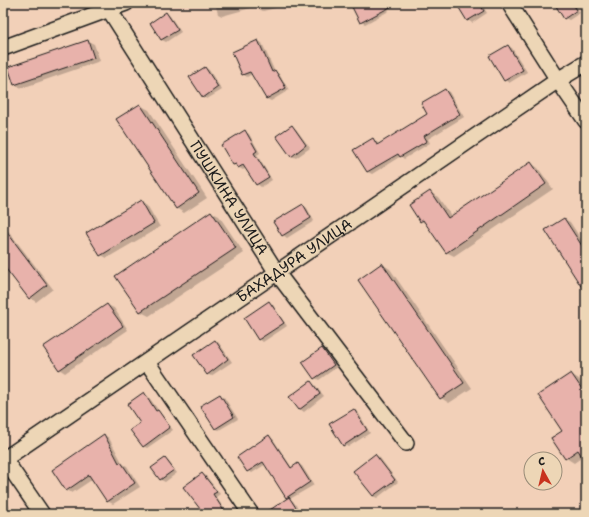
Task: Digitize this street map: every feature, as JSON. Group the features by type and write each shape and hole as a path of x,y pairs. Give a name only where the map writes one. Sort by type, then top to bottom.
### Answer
{"street":[{"path":"3,48 107,6 126,3"},
{"path":"510,3 558,80 586,121"},
{"name":"ПУШКИНА УЛИЦА","path":"107,6 277,273 406,443"},
{"name":"БАХАДУРА УЛИЦА","path":"3,459 558,80 586,63"},
{"path":"147,362 251,514"},
{"path":"3,459 42,514"}],"building":[{"path":"350,3 398,3 360,23"},
{"path":"456,3 479,3 484,11 467,21"},
{"path":"554,3 572,3 577,10 564,19"},
{"path":"166,12 178,30 161,40 150,23"},
{"path":"88,40 94,58 14,85 8,67"},
{"path":"258,40 272,72 275,70 286,88 266,99 250,72 242,75 232,52"},
{"path":"508,45 523,70 504,81 489,56"},
{"path":"205,67 218,87 203,98 189,77"},
{"path":"445,89 460,114 424,136 427,141 400,157 398,154 367,172 353,150 373,138 377,145 427,114 421,103"},
{"path":"140,104 199,193 176,209 116,119"},
{"path":"292,125 306,145 291,157 276,136"},
{"path":"245,130 257,151 254,153 269,177 256,185 243,165 238,168 236,164 233,165 221,145"},
{"path":"531,162 546,184 446,253 423,220 420,222 409,205 430,191 448,218"},
{"path":"141,200 154,223 100,256 86,233"},
{"path":"303,204 311,218 282,236 273,222"},
{"path":"211,211 236,248 140,312 115,276"},
{"path":"564,218 586,252 586,294 545,230"},
{"path":"3,227 47,285 29,299 3,265"},
{"path":"382,263 464,383 440,399 358,280"},
{"path":"269,301 284,323 258,340 244,318"},
{"path":"107,304 123,326 59,370 43,347"},
{"path":"215,340 228,359 207,375 193,355"},
{"path":"322,348 334,365 314,379 302,362"},
{"path":"571,373 586,395 586,463 578,450 565,459 563,456 563,451 560,451 551,438 562,431 538,395"},
{"path":"311,381 320,394 299,410 289,397"},
{"path":"144,392 156,411 158,410 170,427 143,447 130,430 140,423 127,404"},
{"path":"220,394 234,417 215,429 200,406"},
{"path":"354,409 367,430 343,446 329,424"},
{"path":"104,434 119,463 121,462 135,483 107,502 89,475 66,491 52,470"},
{"path":"269,435 291,468 298,463 310,482 286,498 263,462 247,472 237,457"},
{"path":"375,454 395,480 373,496 353,471"},
{"path":"165,458 174,470 160,480 151,468"},
{"path":"202,473 217,492 213,494 226,514 204,514 183,487"},
{"path":"289,497 300,514 264,514"}]}
